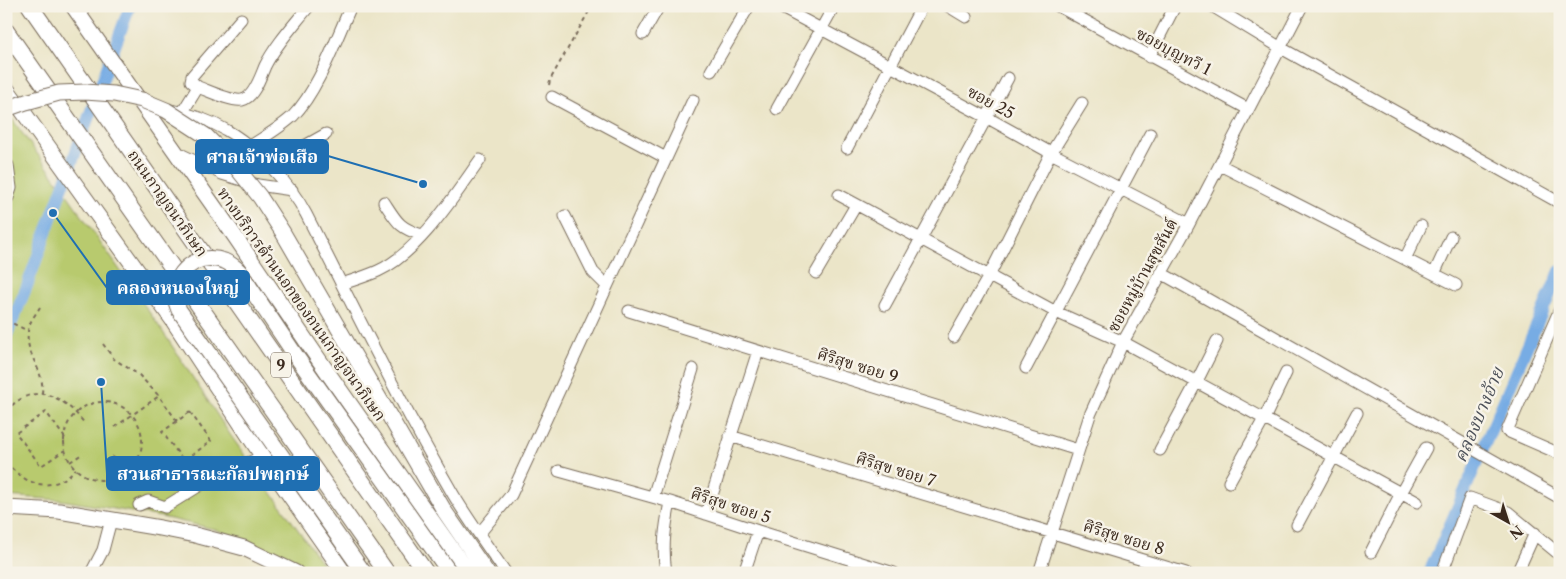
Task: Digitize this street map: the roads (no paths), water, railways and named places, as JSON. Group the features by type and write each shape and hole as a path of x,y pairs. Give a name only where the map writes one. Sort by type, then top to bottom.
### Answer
{"highway":[{"name":"ถนนกาญจนาภิเษก","path":"30,6 426,573"},
{"name":"ถนนกาญจนาภิเษก","path":"6,30 388,573"}],"main road":[{"name":"ทางบริการด้านนอกของถนนกาญจนาภิเษก","path":"76,11 469,573"},
{"path":"6,88 13,108 107,228 172,318 263,457 344,573"},
{"path":"13,108 26,102 59,93 114,94 142,100 166,110 206,136 232,162 260,197 282,231 445,512 487,573"},
{"path":"6,166 9,188 6,197"},
{"path":"364,573 179,310 174,288 178,278 187,267 197,261 214,258 228,262 239,271 296,356 450,573"},
{"path":"6,508 59,511 169,530 244,548 296,573"}],"street":[{"path":"241,19 192,76 191,81 198,86 232,100 240,101 246,100 254,90 273,52 309,6"},
{"path":"249,147 279,128 303,104 325,64 351,6"},
{"path":"643,34 659,6"},
{"path":"711,71 749,6"},
{"name":"ซอย 25","path":"778,6 1051,153 1189,224"},
{"path":"777,109 834,6"},
{"path":"847,148 922,6"},
{"path":"948,6 966,17"},
{"path":"1149,57 1175,6"},
{"path":"1212,6 1281,48 1560,203"},
{"name":"ซอยหมู่บ้านสุขสันต์","path":"1039,573 1090,415 1123,342 1189,224 1302,6"},
{"name":"ซอยบุญทวี 1","path":"1061,7 1149,57 1248,109"},
{"path":"885,305 1008,78"},
{"path":"182,113 198,86"},
{"path":"552,97 666,158"},
{"path":"479,534 511,496 693,100"},
{"path":"954,337 989,276 1051,153 1082,103"},
{"path":"149,116 158,109 182,113 202,119 226,130 270,166 292,190 303,207 395,389 454,495 506,573"},
{"path":"270,166 326,134"},
{"path":"1026,368 1150,134"},
{"path":"174,152 206,167 258,185 292,190"},
{"path":"342,284 379,271 407,251 448,205 480,160"},
{"path":"1220,165 1456,285"},
{"path":"839,195 1056,312 1123,342 1417,502"},
{"path":"384,202 396,222 403,228 422,235"},
{"path":"816,274 856,204"},
{"path":"565,216 594,272 607,286"},
{"path":"1405,259 1420,226"},
{"path":"1434,274 1451,237"},
{"path":"1161,273 1560,498"},
{"path":"1560,310 1507,431 1560,454"},
{"name":"ศิริสุข ซอย 9","path":"629,312 1078,450"},
{"path":"1160,450 1217,341"},
{"path":"706,514 758,351"},
{"path":"653,497 693,369"},
{"path":"1229,482 1264,419 1286,373"},
{"path":"1297,525 1357,413"},
{"name":"ศิริสุข ซอย 7","path":"730,436 1052,533"},
{"path":"1371,552 1426,448"},
{"path":"139,505 148,501 165,507 210,479 263,457"},
{"name":"ศิริสุข ซอย 5","path":"559,471 670,502 894,573"},
{"path":"1442,573 1470,498 1508,512 1560,555"},
{"path":"666,573 663,547 670,502"},
{"path":"90,573 103,550 111,520"},
{"path":"744,573 758,531"},
{"name":"ศิริสุข ซอย 8","path":"1052,533 1186,573"},
{"path":"1517,573 1535,534"}],"waterway":[{"path":"6,337 27,286 130,6"},
{"name":"คลองบางอ้าย","path":"1429,573 1560,271"}],"place":[{"name":"ศาลเจ้าพ่อเสือ","path":"423,184"},
{"name":"คลองหนองใหญ่","path":"53,213"},
{"name":"สวนสาธารณะกัลปพฤกษ์","path":"101,382"}]}
